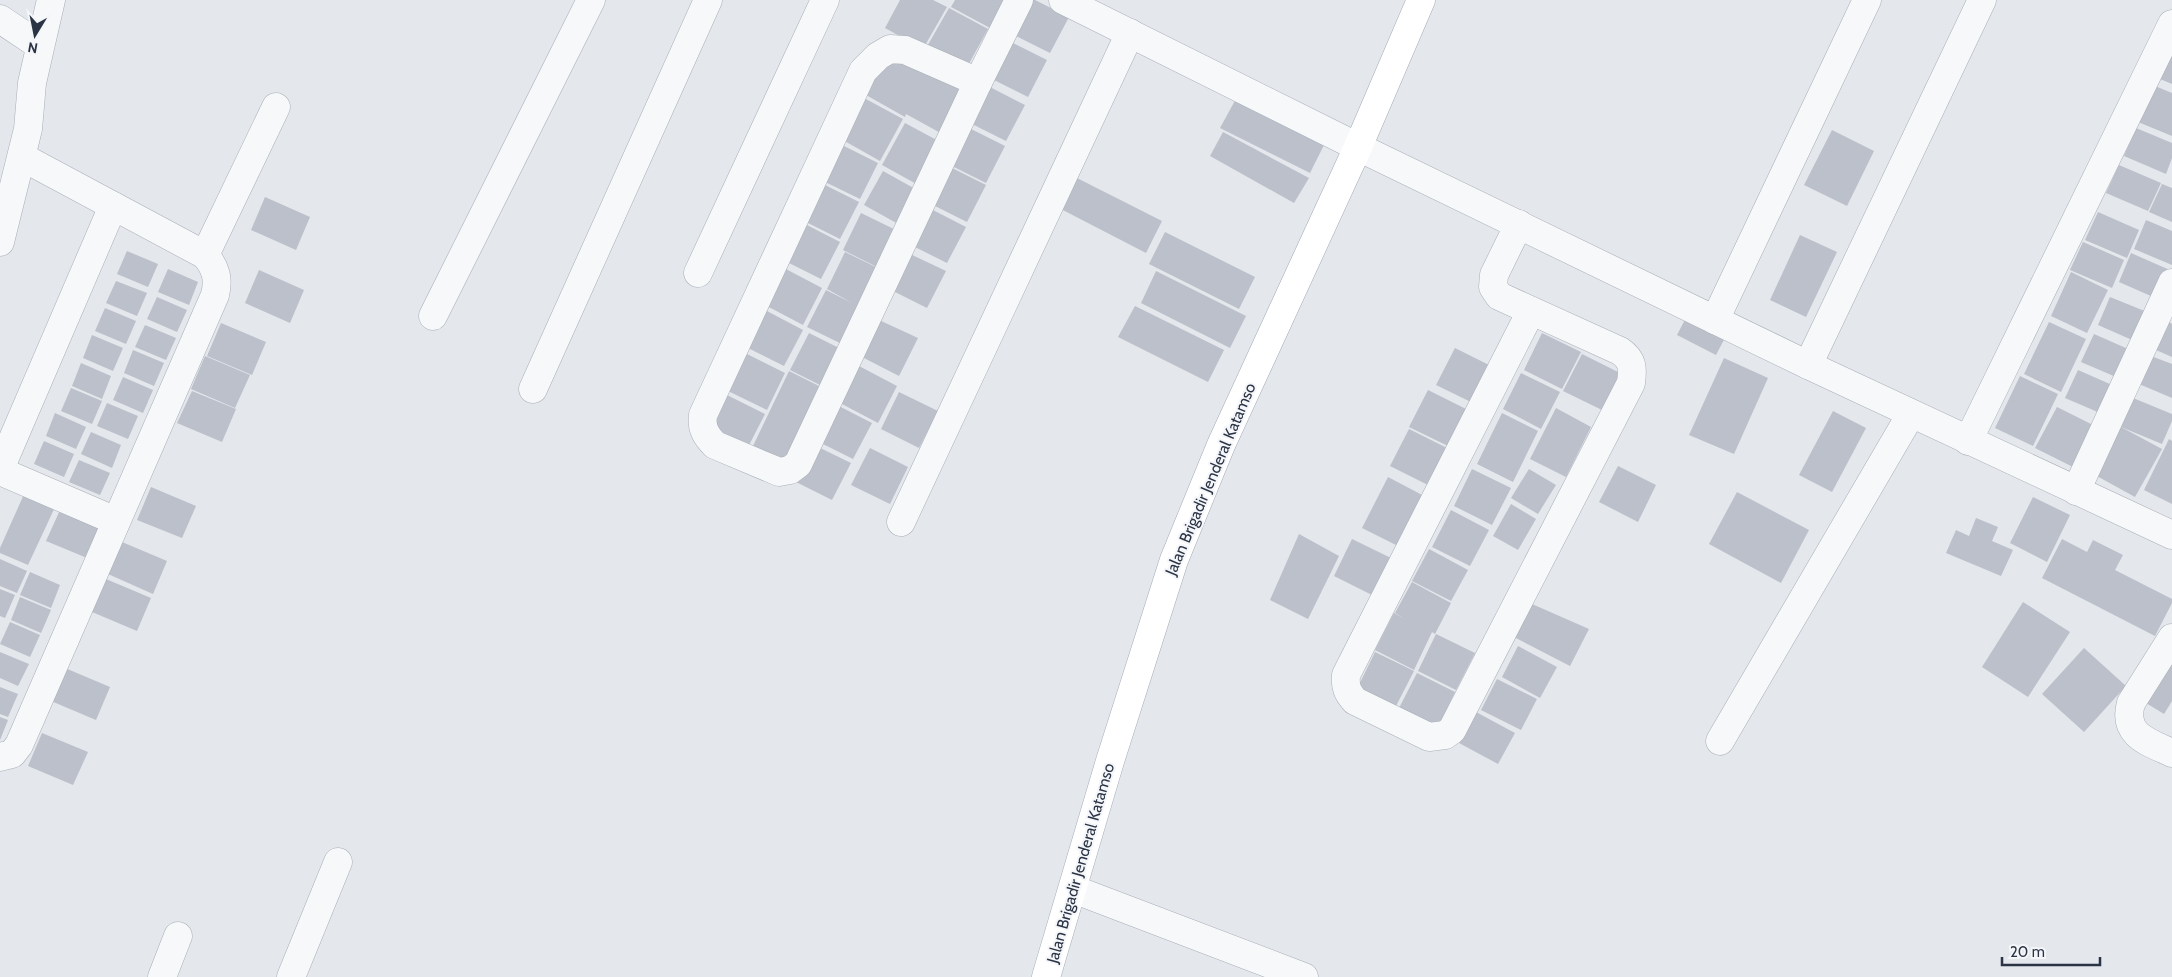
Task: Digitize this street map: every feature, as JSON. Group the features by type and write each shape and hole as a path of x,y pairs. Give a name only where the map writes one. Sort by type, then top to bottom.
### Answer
{"main road":[{"name":"Jalan Brigadir Jenderal Katamso","path":"1046,977 1148,638 1181,543 1221,445 1358,147 1421,0"}],"street":[{"path":"0,242 28,129 32,83 51,0"},
{"path":"433,316 591,0"},
{"path":"533,389 708,0"},
{"path":"698,273 825,0"},
{"path":"978,82 905,50 890,49 878,56 863,71 703,415 702,425 708,438 715,445 779,472 790,470 798,464 978,82 1019,0"},
{"path":"1064,0 1358,147 1808,366 2076,491 2170,529"},
{"path":"1716,320 1867,0"},
{"path":"1808,366 1982,0"},
{"path":"0,20 40,46"},
{"path":"1968,441 2172,24"},
{"path":"901,522 1130,33"},
{"path":"205,255 276,107"},
{"path":"0,757 12,754 18,745 215,295 217,284 216,274 205,255 22,157"},
{"path":"113,206 0,470 116,521"},
{"path":"1519,224 1494,275 1493,286 1499,296 1620,351 1628,357 1632,364 1631,383 1452,730 1445,735 1429,737 1355,700 1348,693 1346,675 1531,311"},
{"path":"2076,491 2172,283"},
{"path":"1720,741 1911,414"},
{"path":"2172,638 2131,703 2128,714 2134,730 2143,740 2172,752"},
{"path":"291,977 338,862"},
{"path":"1073,889 1304,977"},
{"path":"162,977 178,936"}],"building":[{"path":"900,0 933,0 947,7 923,49 885,28"},
{"path":"955,0 1005,0 990,28 951,7"},
{"path":"1029,0 1035,0 1069,17 1050,53 1012,34"},
{"path":"949,8 988,29 965,71 925,50"},
{"path":"1009,41 1047,60 1028,97 990,78"},
{"path":"2172,52 2172,84 2160,79"},
{"path":"889,53 930,72 969,94 946,136 906,114 905,117 866,95"},
{"path":"986,85 1025,105 1006,141 968,122"},
{"path":"2155,86 2172,93 2172,136 2138,122"},
{"path":"1237,97 1326,141 1310,173 1220,128"},
{"path":"864,98 903,119 880,161 841,139"},
{"path":"905,123 944,144 920,186 882,165"},
{"path":"967,127 1005,146 986,183 948,164"},
{"path":"2136,128 2172,143 2172,158 2166,174 2124,156"},
{"path":"1832,130 1874,151 1847,206 1804,185"},
{"path":"1223,132 1309,178 1294,203 1210,156"},
{"path":"840,144 878,163 860,199 821,180"},
{"path":"2119,165 2161,183 2148,211 2106,193"},
{"path":"948,166 986,185 967,222 929,203"},
{"path":"883,171 919,191 900,225 864,205"},
{"path":"1073,176 1162,221 1146,253 1057,207"},
{"path":"821,183 859,202 840,239 802,220"},
{"path":"2162,184 2172,188 2172,222 2149,212"},
{"path":"265,197 310,217 296,250 251,230"},
{"path":"927,207 966,227 947,263 909,244"},
{"path":"2098,212 2139,230 2127,258 2085,240"},
{"path":"861,213 900,232 881,269 843,250"},
{"path":"2146,220 2172,231 2172,265 2134,249"},
{"path":"801,222 840,242 821,279 783,260"},
{"path":"1165,232 1255,277 1239,309 1149,264"},
{"path":"1800,235 1837,252 1806,317 1770,300"},
{"path":"2083,242 2124,260 2112,288 2070,270"},
{"path":"127,251 158,264 148,287 117,274"},
{"path":"845,252 884,271 846,346 807,327 826,290 852,303 827,289"},
{"path":"908,253 946,271 927,308 889,289"},
{"path":"2131,253 2172,271 2160,300 2119,282"},
{"path":"784,268 822,288 803,325 765,305"},
{"path":"168,269 198,282 189,305 158,292"},
{"path":"259,270 304,290 290,323 245,303"},
{"path":"1156,271 1246,316 1230,348 1141,303"},
{"path":"2071,272 2108,290 2087,333 2051,316"},
{"path":"116,281 147,293 137,316 106,303"},
{"path":"157,297 187,310 177,332 147,319"},
{"path":"2110,297 2152,314 2139,343 2098,325"},
{"path":"1135,306 1224,350 1208,382 1118,337"},
{"path":"105,308 136,321 126,344 95,331"},
{"path":"765,310 803,330 784,366 746,347"},
{"path":"1689,312 1728,332 1716,355 1677,335"},
{"path":"879,320 918,338 899,376 860,356"},
{"path":"2049,322 2086,339 2061,392 2024,374"},
{"path":"2169,322 2172,324 2172,357 2156,350"},
{"path":"221,323 266,342 252,375 207,356"},
{"path":"145,325 176,338 166,360 135,347"},
{"path":"809,333 847,352 828,389 790,370"},
{"path":"1542,333 1581,352 1562,389 1524,370"},
{"path":"2094,334 2135,352 2123,380 2081,362"},
{"path":"92,335 123,348 113,371 83,358"},
{"path":"1455,348 1493,367 1475,404 1436,385"},
{"path":"133,350 164,363 154,386 124,373"},
{"path":"747,354 785,373 767,410 728,391"},
{"path":"1582,354 1620,373 1602,410 1563,391"},
{"path":"205,356 250,375 235,408 191,389"},
{"path":"2151,356 2172,364 2172,398 2139,384"},
{"path":"1724,358 1768,378 1734,454 1689,435"},
{"path":"81,363 111,376 102,399 72,386"},
{"path":"859,366 897,386 878,423 840,403"},
{"path":"2078,370 2119,388 2107,416 2065,398"},
{"path":"789,371 827,390 791,466 753,446"},
{"path":"1521,373 1560,392 1541,429 1503,409"},
{"path":"2020,376 2058,394 2033,446 1995,428"},
{"path":"123,377 153,390 143,413 113,400"},
{"path":"71,388 102,401 92,424 61,411"},
{"path":"1428,390 1466,409 1448,446 1409,427"},
{"path":"192,391 236,409 222,442 177,423"},
{"path":"899,392 938,411 919,448 881,429"},
{"path":"727,395 765,414 746,451 708,432"},
{"path":"2133,398 2172,414 2172,421 2162,444 2121,427"},
{"path":"107,403 138,416 128,439 97,426"},
{"path":"833,403 872,423 853,459 815,440"},
{"path":"2057,407 2097,427 2075,468 2035,448"},
{"path":"1556,408 1591,427 1566,477 1530,459"},
{"path":"1833,411 1866,428 1832,492 1799,475"},
{"path":"55,413 86,427 76,449 46,436"},
{"path":"1502,413 1538,431 1513,482 1477,464"},
{"path":"2121,427 2162,449 2135,497 2095,475"},
{"path":"1409,429 1447,448 1428,485 1390,466"},
{"path":"91,432 121,445 112,468 81,454"},
{"path":"2169,439 2172,441 2172,504 2144,490"},
{"path":"44,441 74,454 64,477 34,464"},
{"path":"812,444 851,463 832,500 794,481"},
{"path":"870,448 908,467 890,504 851,485"},
{"path":"79,460 110,473 100,495 69,482"},
{"path":"1618,466 1656,485 1638,522 1599,502"},
{"path":"1472,469 1511,488 1492,525 1454,506"},
{"path":"1529,469 1556,485 1538,514 1511,498"},
{"path":"1388,477 1424,496 1398,546 1362,528"},
{"path":"151,487 196,506 182,538 137,520"},
{"path":"25,492 56,505 28,565 0,553 0,548"},
{"path":"1737,492 1809,530 1781,583 1709,544"},
{"path":"2033,497 2070,515 2047,562 2010,543"},
{"path":"1511,504 1536,519 1518,550 1493,536"},
{"path":"61,508 101,526 87,558 46,541"},
{"path":"1451,510 1489,530 1470,566 1432,547"},
{"path":"1976,518 1998,527 1992,541 2013,550 2001,576 1946,553 1956,530 1969,536"},
{"path":"1299,534 1339,556 1308,619 1270,600"},
{"path":"1352,539 1391,558 1372,595 1334,576"},
{"path":"2062,539 2087,552 2093,540 2123,555 2115,570 2172,599 2172,603 2155,636 2042,578"},
{"path":"122,542 167,561 153,594 108,574"},
{"path":"1429,549 1468,570 1451,601 1412,581"},
{"path":"0,559 27,571 17,593 0,586"},
{"path":"30,572 60,585 51,608 20,595"},
{"path":"106,579 151,598 137,631 92,612"},
{"path":"1412,582 1451,603 1435,634 1432,632 1414,670 1375,650 1394,613 1405,619 1395,613"},
{"path":"0,589 15,595 5,618 0,616"},
{"path":"20,597 51,610 41,633 11,620"},
{"path":"2023,602 2070,632 2028,697 1982,667"},
{"path":"1532,604 1589,629 1570,666 1514,637"},
{"path":"10,622 40,635 30,657 0,644"},
{"path":"1436,634 1475,653 1456,690 1418,671"},
{"path":"1518,646 1557,667 1540,698 1502,677"},
{"path":"2084,648 2126,686 2084,732 2042,694"},
{"path":"2172,648 2172,701 2164,714 2141,700"},
{"path":"0,652 29,664 18,686 0,678"},
{"path":"1375,652 1414,671 1395,708 1357,689"},
{"path":"65,668 110,687 96,720 51,701"},
{"path":"1417,673 1455,692 1437,730 1398,710"},
{"path":"1497,679 1537,699 1521,730 1481,710"},
{"path":"0,687 18,694 8,717 0,714"},
{"path":"1476,712 1515,733 1498,764 1459,743"},
{"path":"0,717 8,720 0,740"},
{"path":"42,733 88,752 73,785 28,766"}]}
